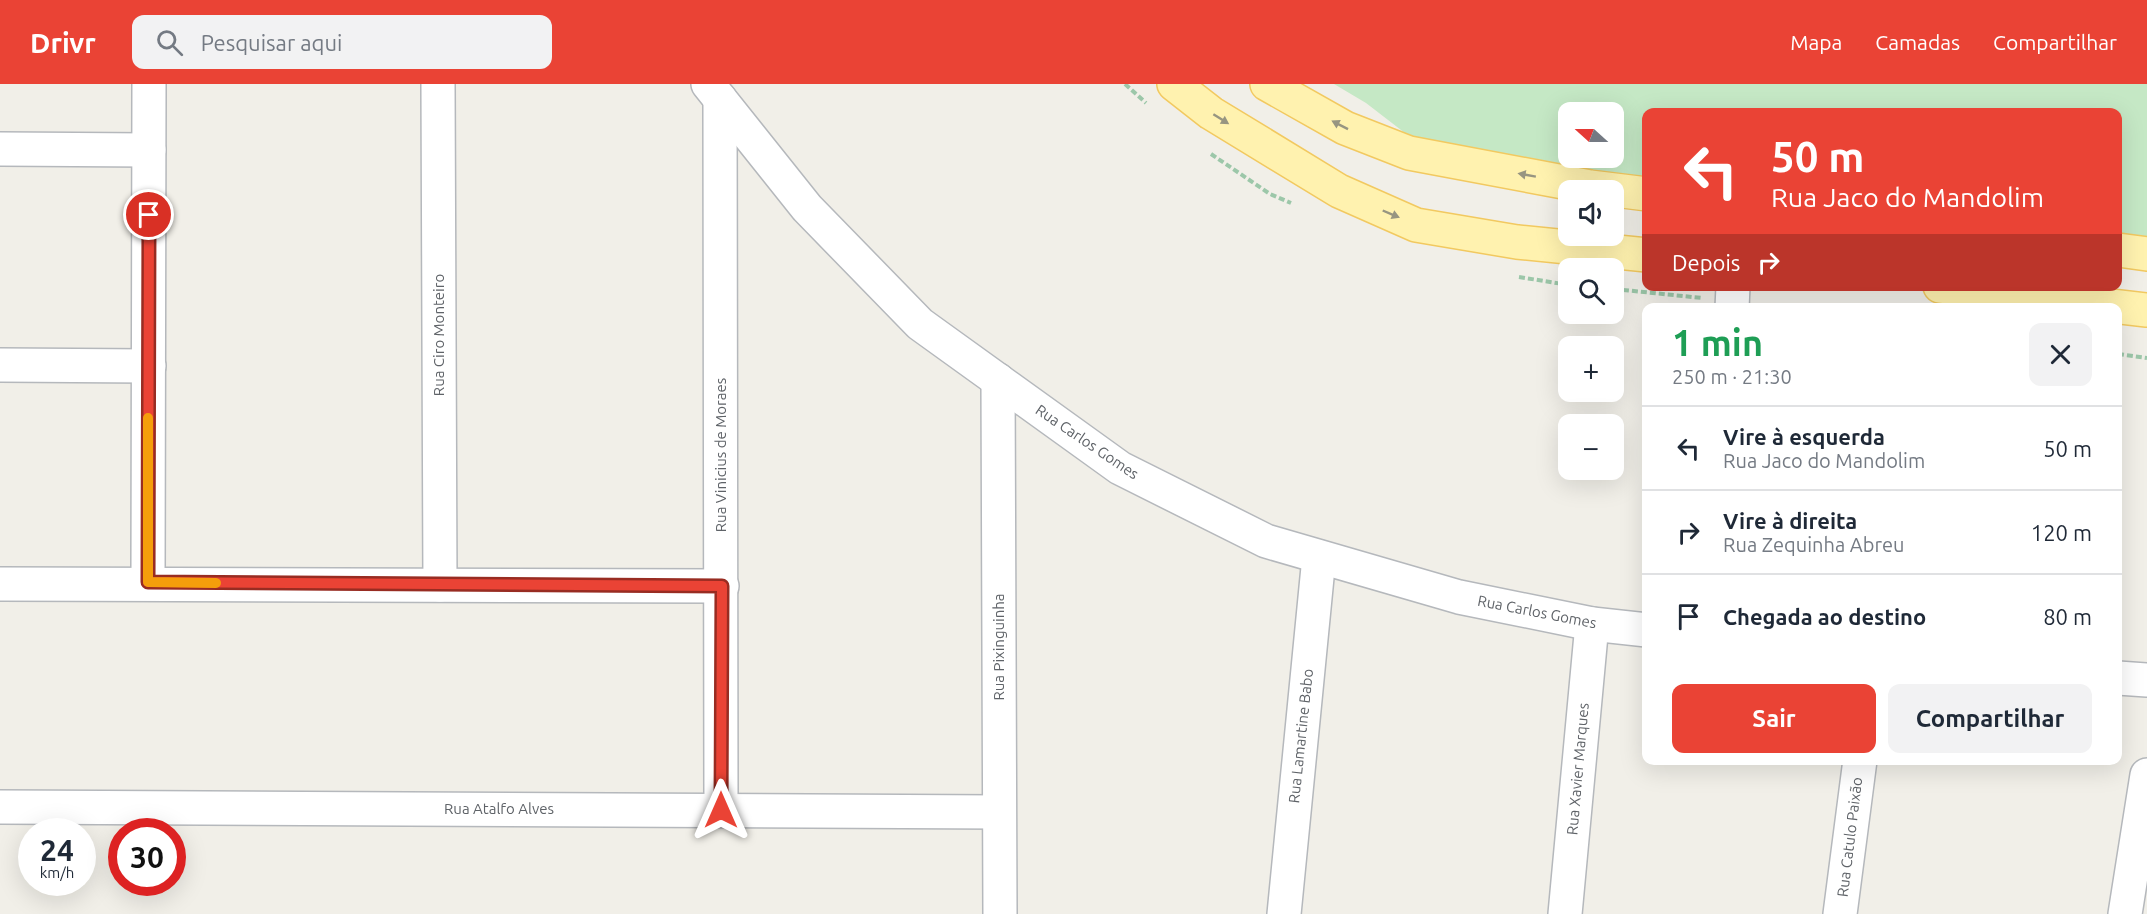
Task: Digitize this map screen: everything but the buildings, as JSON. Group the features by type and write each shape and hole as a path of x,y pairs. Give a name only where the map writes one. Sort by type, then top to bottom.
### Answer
{"main road":[{"path":"1174,84 1211,113 1330,186 1416,225 1516,242 1642,255"},
{"path":"1267,84 1345,128 1409,153 1590,187 1642,193"},
{"path":"2122,251 2147,254"},
{"path":"1983,291 2087,303"},
{"path":"2122,307 2147,310"}],"street":[{"path":"148,84 148,582"},
{"name":"Rua Ciro Monteiro","path":"438,84 440,585"},
{"name":"Rua Carlos Gomes","path":"714,92 807,208 920,324 1120,468 1266,541 1459,597 1592,624 1642,629"},
{"name":"Rua Vinicius de Moraes","path":"714,92 722,586 721,810"},
{"path":"0,149 149,150"},
{"path":"0,365 149,366"},
{"name":"Rua Pixinguinha","path":"998,380 1000,914"},
{"name":"Rua Lamartine Babo","path":"1284,914 1319,557"},
{"path":"0,584 148,582 722,586"},
{"name":"Rua Xavier Marques","path":"1565,914 1592,624"},
{"path":"2122,678 2147,680"},
{"name":"Rua Catulo Paixão","path":"1840,914 1859,765"},
{"path":"2125,914 2147,775"},
{"name":"Rua Atalfo Alves","path":"0,807 999,812"}],"path":[{"path":"2122,355 2147,358"}],"green space":[{"path":"1334,84 2147,84 2147,238 2122,235 2122,108 1642,108 1642,188 1624,184 1624,180 1604,180 1414,140 1366,103"}],"slow traffic":[{"path":"148,418 148,582 216,583"}],"route":[{"path":"149,215 148,582 722,586 721,810"}]}
